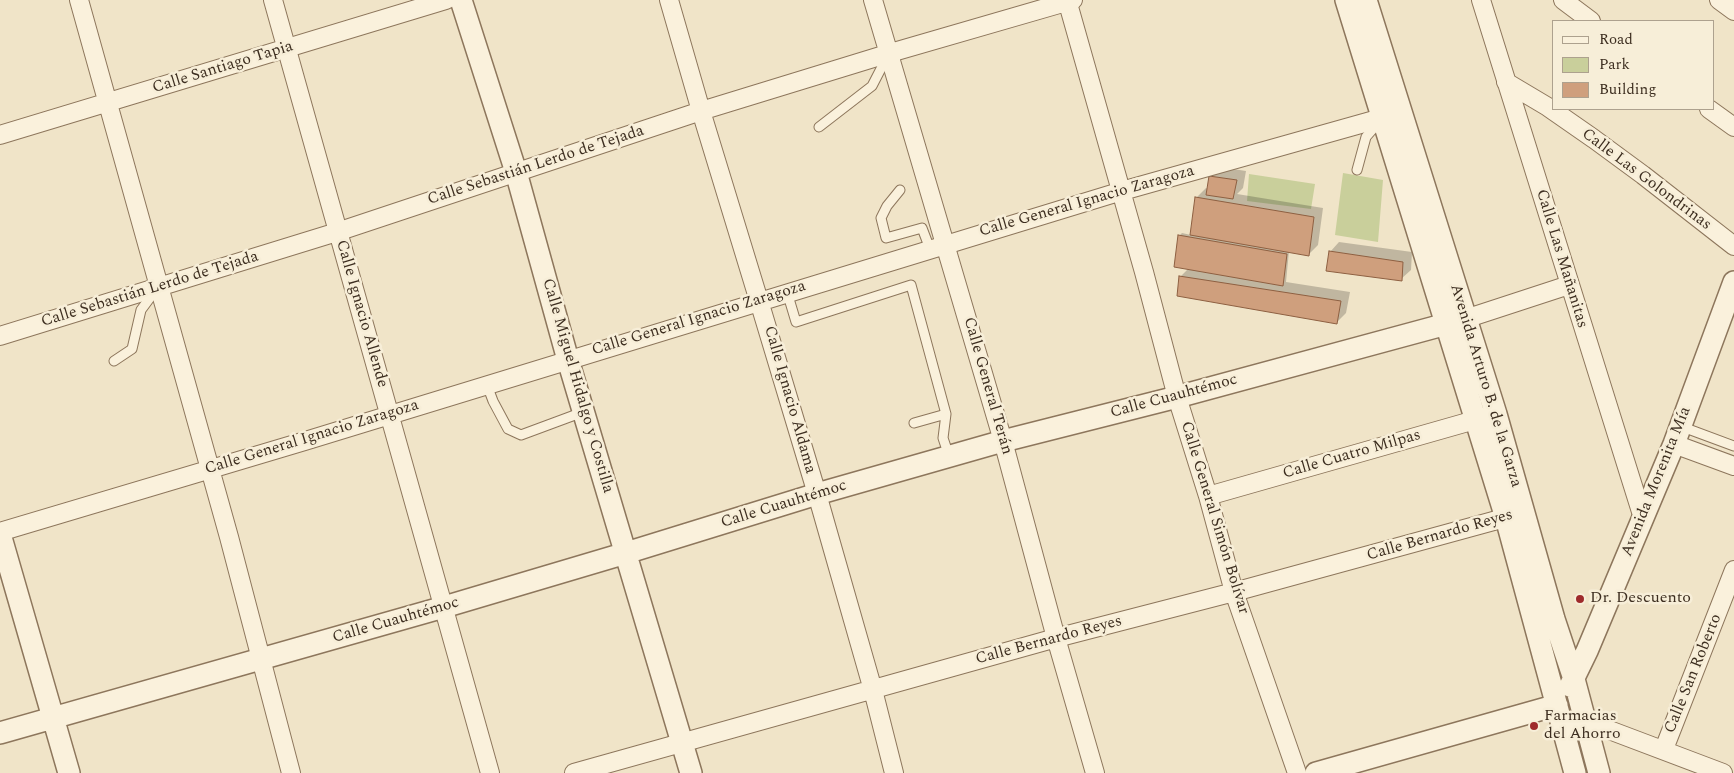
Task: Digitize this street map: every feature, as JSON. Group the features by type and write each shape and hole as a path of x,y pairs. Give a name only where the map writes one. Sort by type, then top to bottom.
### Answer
{"street":[{"path":"79,0 229,537 291,773"},
{"name":"Calle Ignacio Allende","path":"272,0 490,773"},
{"name":"Calle Santiago Tapia","path":"0,134 446,0"},
{"name":"Calle Miguel Hidalgo y Costilla","path":"462,0 516,172 568,360 691,773"},
{"name":"Calle Ignacio Aldama","path":"669,0 817,494 873,690 894,773"},
{"name":"Calle General Terán","path":"873,0 890,53 938,246 1003,441 1056,638 1095,773"},
{"name":"Calle Sebastián Lerdo de Tejada","path":"0,336 338,232 701,111 1069,0"},
{"name":"Calle General Simón Bolívar","path":"1069,0 1177,397 1208,496 1234,592 1297,773"},
{"name":"Avenida Arturo B. de la Garza","path":"1346,0 1392,116 1515,515 1574,679 1600,773"},
{"name":"Avenida Arturo B. de la Garza","path":"1366,0 1392,116"},
{"name":"Calle Las Mañanitas","path":"1481,0 1643,518"},
{"path":"1563,0 1590,20"},
{"path":"1719,0 1734,11"},
{"name":"Calle Las Golondrinas","path":"1506,82 1552,110"},
{"name":"Calle Las Golondrinas","path":"1552,110 1643,175 1734,246"},
{"path":"1710,110 1734,127"},
{"name":"Calle General Ignacio Zaragoza","path":"0,533 938,246 1122,191 1392,116"},
{"name":"Avenida Morenita Mía","path":"1557,705 1574,679 1587,651 1643,518 1677,435 1734,282"},
{"name":"Calle Cuauhtémoc","path":"0,733 626,554 817,494 948,456 1177,397 1456,321 1569,285"},
{"name":"Calle Cuatro Milpas","path":"1208,496 1486,417"},
{"path":"1677,435 1734,466"},
{"name":"Avenida Arturo B. de la Garza","path":"1515,515 1557,705 1575,773"},
{"name":"Calle Bernardo Reyes","path":"574,773 1056,638 1234,592 1515,515"},
{"path":"0,533 70,773"},
{"name":"Calle San Roberto","path":"1664,749 1734,570"},
{"path":"1316,773 1557,705"},
{"path":"1563,729 1585,724 1596,725 1664,749 1723,773"}],"lane":[{"path":"820,127 872,86 890,53"},
{"path":"1357,170 1366,137 1392,116"},
{"path":"900,190 887,206 881,218 886,238 922,228 938,246"},
{"path":"787,292 796,322 911,285 946,414 943,438 948,456"},
{"path":"114,360 132,349 141,310 158,287"},
{"path":"487,385 492,401 508,429 521,435 584,412"},
{"path":"914,424 946,414"},
{"path":"1677,435 1734,446"}],"green space":[{"path":"1343,173 1383,180 1378,242 1335,235"},
{"path":"1249,174 1315,184 1311,209 1247,201"}],"building":[{"path":"1209,176 1237,180 1233,199 1206,195"},
{"path":"1195,197 1314,217 1309,256 1190,235"},
{"path":"1178,235 1287,254 1283,286 1174,267"},
{"path":"1329,251 1403,262 1402,281 1326,271"},
{"path":"1179,276 1341,301 1337,324 1177,296"}],"place":[{"name":"Dr. Descuento","path":"1580,599"},
{"name":"Farmacias del Ahorro","path":"1534,726"}]}
